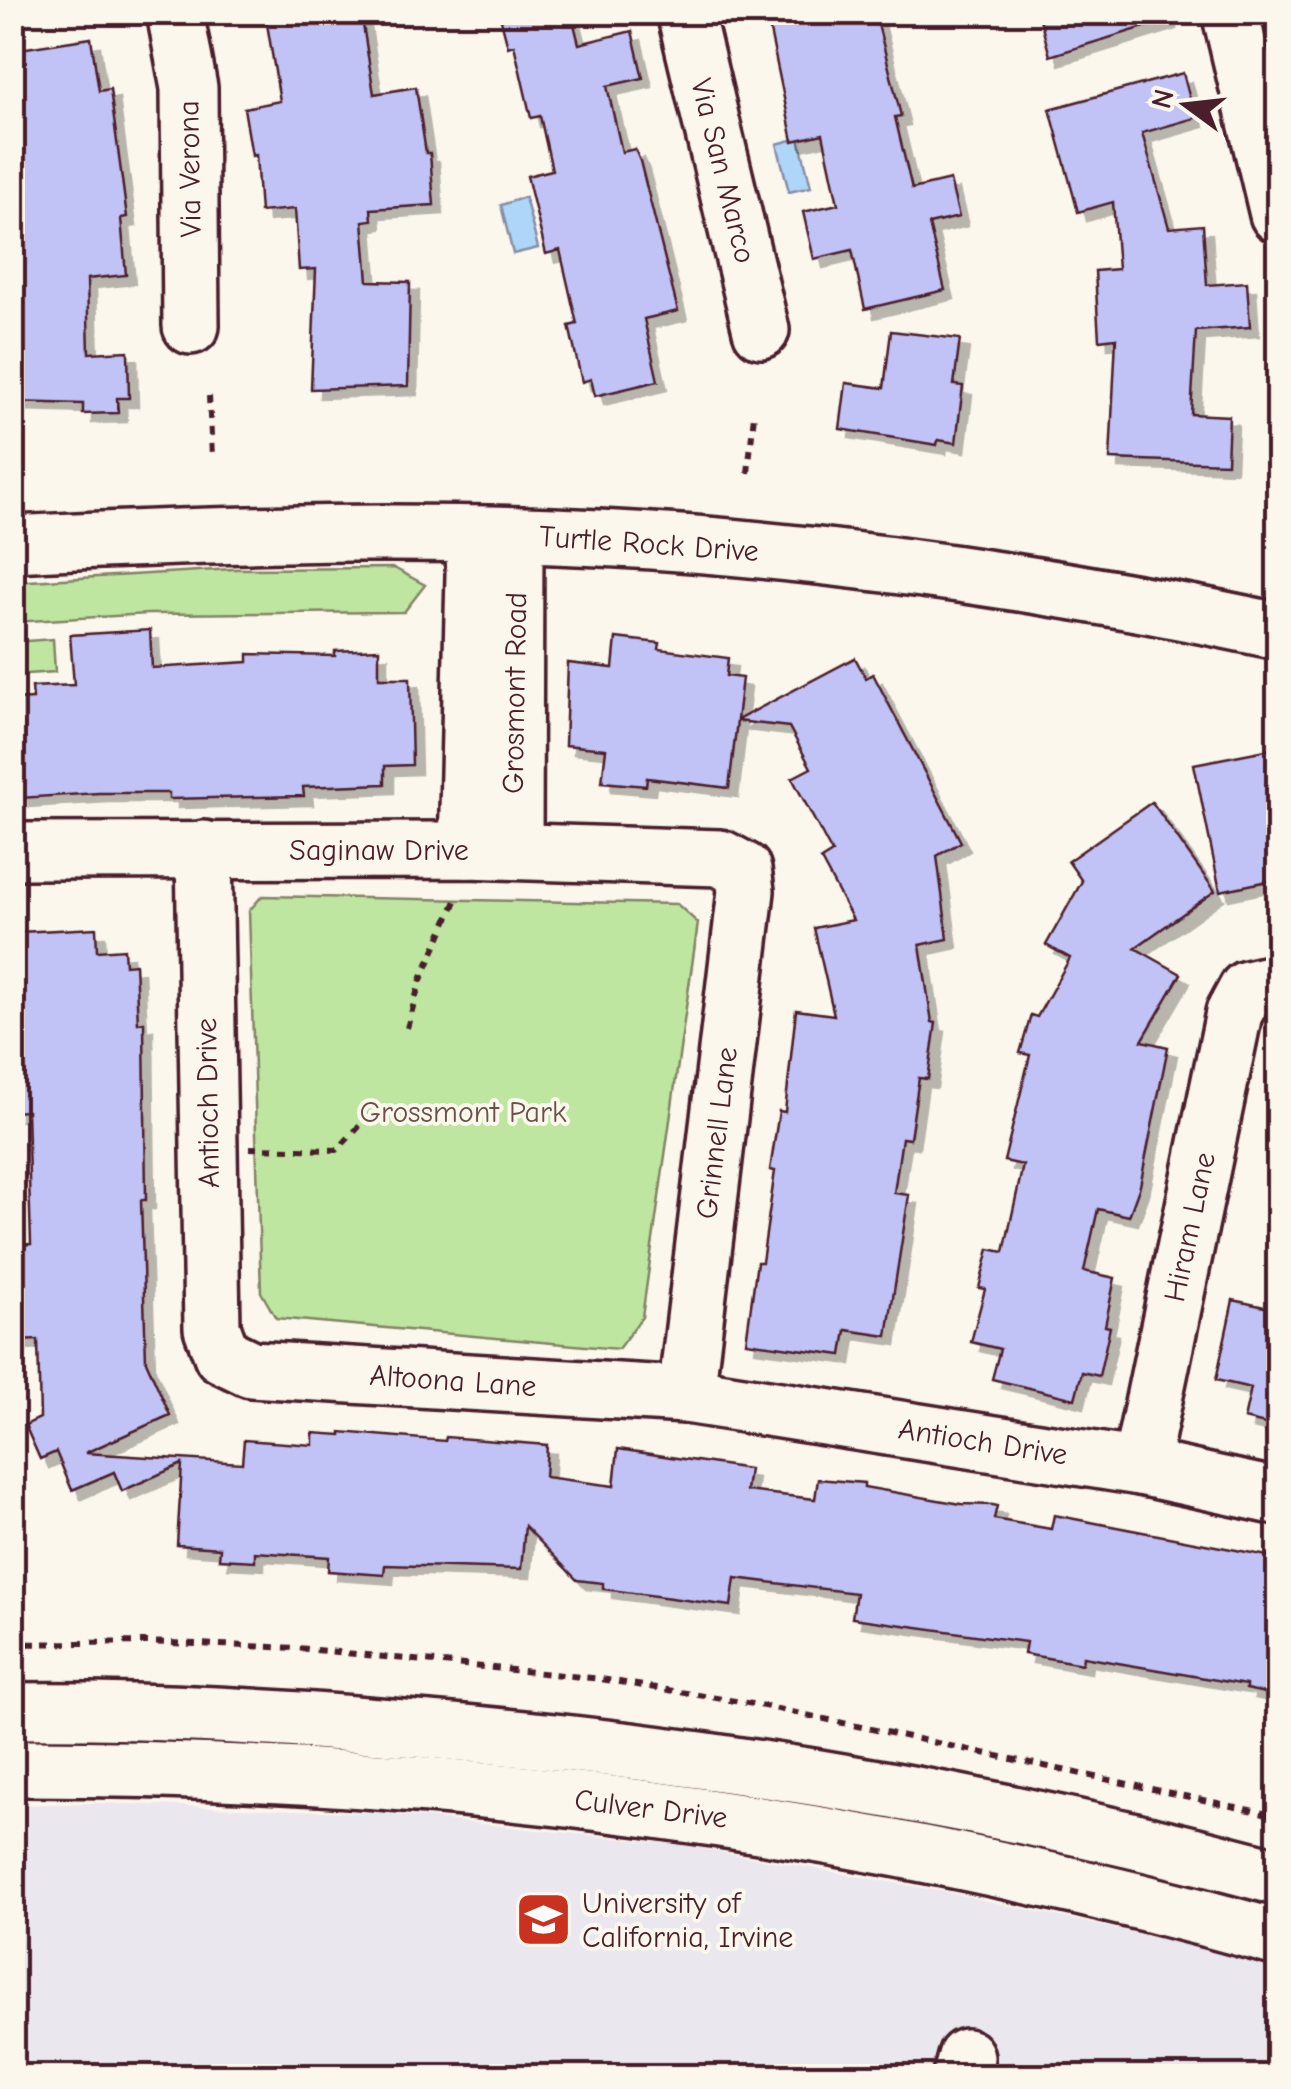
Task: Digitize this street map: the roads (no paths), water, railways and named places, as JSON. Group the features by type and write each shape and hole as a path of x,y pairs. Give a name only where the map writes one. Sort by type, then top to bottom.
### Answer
{"street":[{"name":"Via Verona","path":"175,12 188,88 191,326"},
{"name":"Via San Marco","path":"685,12 762,330"},
{"path":"1230,12 1278,214"},
{"name":"Turtle Rock Drive","path":"12,544 272,534 495,536 693,544 994,577 1278,631"},
{"name":"Grosmont Road","path":"481,862 495,536"},
{"name":"Saginaw Drive","path":"12,850 204,849 481,862 720,858 743,870"},
{"name":"Antioch Drive","path":"204,849 212,1328 222,1355"},
{"name":"Grinnell Lane","path":"686,1396 746,892 743,870"},
{"name":"Hiram Lane","path":"1140,1467 1234,1013 1263,985"},
{"name":"Altoona Lane","path":"222,1355 251,1368 686,1396"},
{"name":"Antioch Drive","path":"686,1396 1140,1467 1278,1497"},
{"name":"Culver Drive","path":"12,1711 274,1716 573,1742 960,1802 1140,1840 1278,1878"},
{"name":"Culver Drive","path":"12,1768 290,1772 624,1804 823,1833 1094,1889 1278,1938"}],"water":[{"path":"799,138 811,187 789,192 777,144"},
{"path":"525,197 538,248 513,254 501,205"}],"place":[{"name":"University of California, Irvine","path":"543,1920"}],"park label":[{"name":"Grossmont Park","path":"463,1112"}]}
